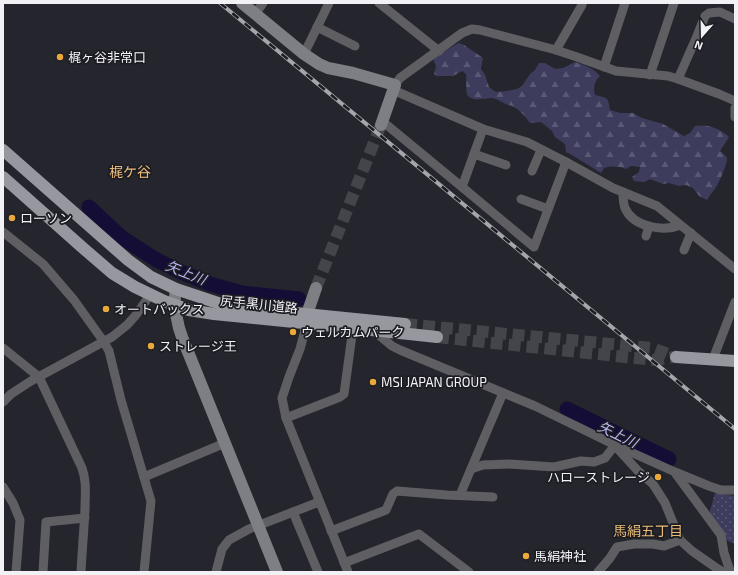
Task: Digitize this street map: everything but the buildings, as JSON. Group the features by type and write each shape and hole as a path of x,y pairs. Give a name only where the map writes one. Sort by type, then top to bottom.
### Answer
{"main road":[{"name":"尻手黒川道路","path":"3,150 128,260 151,277 176,289 218,303 307,318 353,328 437,337"},
{"name":"尻手黒川道路","path":"3,177 112,273 164,302 189,310 214,314 405,324"},
{"path":"676,357 735,361"}],"street":[{"path":"242,3 304,54 319,64 328,68 353,73 394,88 483,129 527,142 623,192 657,206 735,269"},
{"path":"255,14 262,3"},
{"path":"304,54 329,3"},
{"path":"379,3 439,51"},
{"path":"604,67 625,3"},
{"path":"650,75 674,3"},
{"path":"556,50 582,5"},
{"path":"678,79 705,16 722,7 735,19"},
{"path":"317,27 355,46"},
{"path":"566,162 534,248 462,187 381,123 394,88 400,78 462,33 472,29 556,50 616,71 668,76 678,79 734,101 735,117"},
{"path":"462,187 483,129"},
{"path":"532,171 541,150"},
{"path":"474,154 506,165"},
{"path":"623,192 626,208 639,222 649,226 665,229 674,228 680,225"},
{"path":"522,199 548,209"},
{"path":"646,236 649,226"},
{"path":"3,232 43,264 74,300 109,350 121,400 151,501 144,572"},
{"path":"684,250 691,233"},
{"path":"316,288 300,349 282,398 286,418 348,572"},
{"path":"176,289 174,305 179,328 277,572"},
{"path":"3,402 11,394 39,377 112,337 126,326 136,315 150,295"},
{"path":"713,359 735,302"},
{"path":"286,418 344,394 353,328"},
{"path":"373,330 392,346 400,350 535,406 675,472 721,490 735,490"},
{"path":"3,348 39,377 82,468 86,486 81,572"},
{"path":"460,495 503,393"},
{"path":"144,477 225,443"},
{"path":"471,468 483,465 509,464 554,467 582,461 594,462 606,458 615,445"},
{"path":"615,445 638,471 653,484 665,503 680,540 692,551 723,572"},
{"path":"675,472 721,535 724,553 731,572"},
{"path":"3,487 13,503 20,520 16,572"},
{"path":"331,531 386,510 393,494 397,491 493,497"},
{"path":"216,572 222,549 229,540 258,525 319,502"},
{"path":"293,512 318,572"},
{"path":"42,572 46,522 85,518"},
{"path":"344,563 420,534 469,572"},
{"path":"598,572 617,547 634,544 653,544 664,546 680,540"}],"green space":[{"path":"459,43 483,58 481,69 485,75 489,87 496,92 517,89 522,86 539,63 545,63 555,69 563,68 575,62 589,67 600,76 594,85 595,95 608,100 610,110 620,113 633,113 642,118 663,124 684,136 690,133 695,126 709,126 721,131 729,137 720,151 726,156 727,160 717,185 707,200 699,196 693,188 686,185 679,186 669,183 663,184 650,179 644,182 634,181 632,177 639,172 640,167 631,166 626,169 610,167 604,168 601,173 566,152 565,144 555,137 552,131 541,122 530,123 517,109 496,99 470,98 467,94 466,74 462,71 453,76 437,76 434,74 436,66 433,59"},
{"path":"715,493 735,496 735,544 726,540 709,515"}],"waterway":[{"name":"矢上川","path":"89,207 121,237 155,259 181,272 210,284 242,293 299,299"},
{"name":"矢上川","path":"567,409 669,459"}],"tunnel":[{"path":"316,288 381,125"},
{"path":"405,324 652,348 676,357"},
{"path":"437,337 654,360 674,357"}],"railway":[{"path":"220,3 735,429"}],"place":[{"name":"梶ヶ谷非常口","path":"60,57"},
{"name":"ローソン","path":"12,218"},
{"name":"オートバックス","path":"106,309"},
{"name":"ウェルカムパーク","path":"293,332"},
{"name":"ストレージ王","path":"151,346"},
{"name":"MSI JAPAN GROUP","path":"373,382"},
{"name":"ハローストレージ","path":"658,477"},
{"name":"馬絹神社","path":"526,556"}],"district":[{"name":"梶ケ谷","path":"130,171"},
{"name":"馬絹五丁目","path":"648,530"}]}
